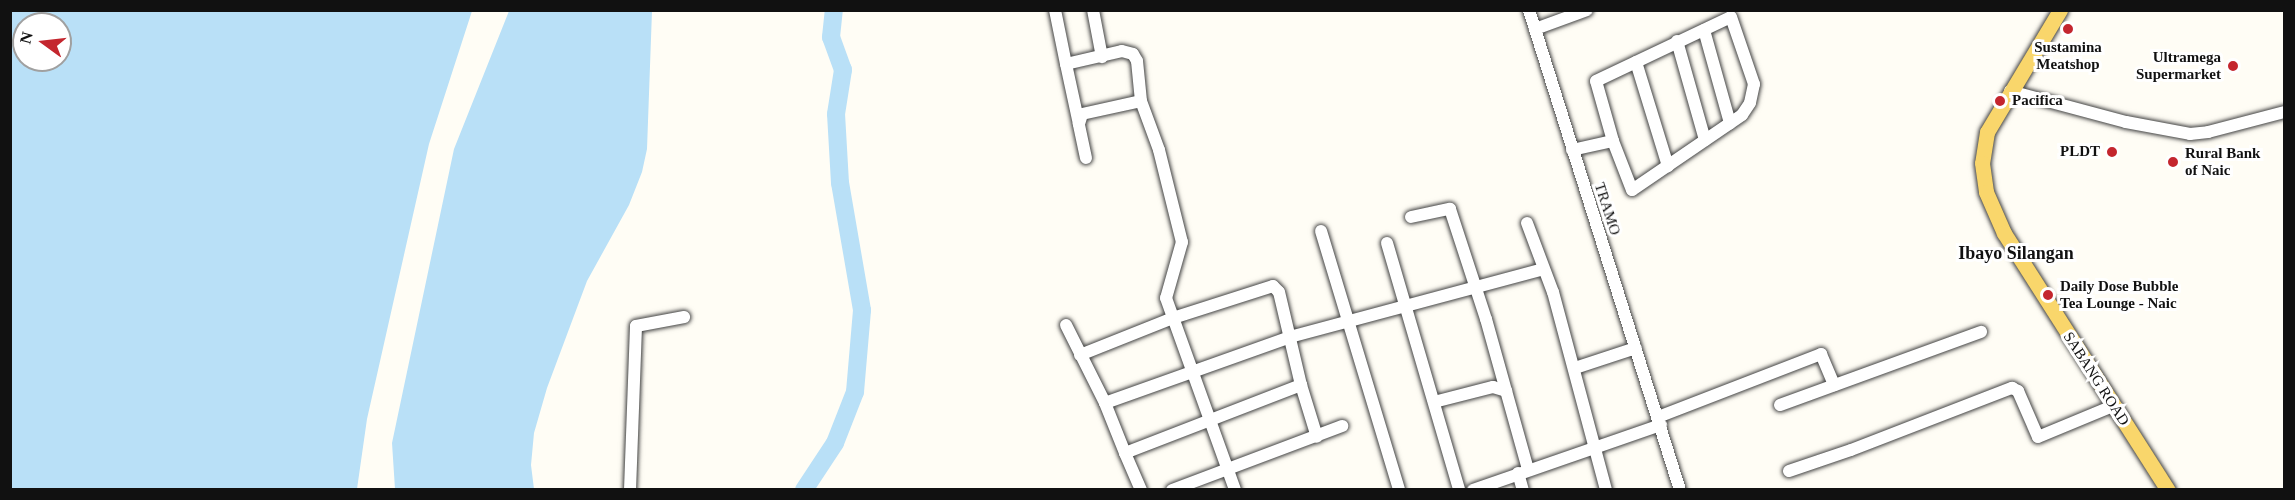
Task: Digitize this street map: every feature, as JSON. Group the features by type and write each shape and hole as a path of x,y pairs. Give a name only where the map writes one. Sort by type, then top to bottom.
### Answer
{"main road":[{"name":"SABANG ROAD","path":"2060,10 1987,132 1982,163 1986,192 2004,233 2168,489"}],"street":[{"path":"1055,10 1086,158"},
{"path":"1093,10 1102,57"},
{"name":"TRAMO","path":"1529,10 1680,489"},
{"path":"1534,29 1586,11"},
{"path":"1733,14 1754,84 1750,103 1742,115 1632,190 1613,141 1596,81 1704,30 1733,14"},
{"path":"1704,30 1730,123"},
{"path":"1677,41 1705,140"},
{"path":"1066,64 1126,51 1136,56 1141,101 1159,150 1182,242 1166,298 1235,489"},
{"path":"1636,62 1668,166"},
{"path":"2010,91 2126,122 2190,134 2208,132 2284,112"},
{"path":"1079,124 1080,117 1085,112 1141,101"},
{"path":"1572,150 1613,141"},
{"path":"1411,217 1450,209 1506,391 1523,471 1523,489"},
{"path":"1527,223 1553,292 1606,489"},
{"path":"1321,231 1399,489"},
{"path":"1388,243 1459,489"},
{"path":"1105,404 1290,337 1543,269"},
{"path":"1080,355 1173,318 1273,286 1279,292 1301,385 1317,437"},
{"path":"630,489 636,326 684,317"},
{"path":"1066,325 1105,404 1141,489"},
{"path":"1780,405 1981,332"},
{"path":"1575,368 1636,348"},
{"path":"1473,489 1594,447 1821,354 1834,385"},
{"path":"1125,453 1301,385"},
{"path":"1434,402 1493,387 1506,391"},
{"path":"1789,471 1851,450 2012,388 2018,391 2038,437 2114,406"},
{"path":"1172,489 1342,426"}],"water":[{"path":"10,11 472,11 429,144 367,419 357,489 11,489"},
{"path":"509,11 652,11 647,149 642,172 629,205 587,281 547,388 534,433 531,465 534,489 395,489 392,443 454,149"}],"waterway":[{"path":"804,490 835,443 855,392 862,310 840,183 836,114 843,70 831,37 834,10"}],"place":[{"name":"Sustamina Meatshop","path":"2068,29"},
{"name":"Ultramega Supermarket","path":"2233,66"},
{"name":"Pacifica","path":"2000,101"},
{"name":"PLDT","path":"2112,152"},
{"name":"Rural Bank of Naic","path":"2173,162"},
{"name":"Daily Dose Bubble Tea Lounge - Naic","path":"2048,295"}],"district":[{"name":"Ibayo Silangan","path":"2016,253"}]}
